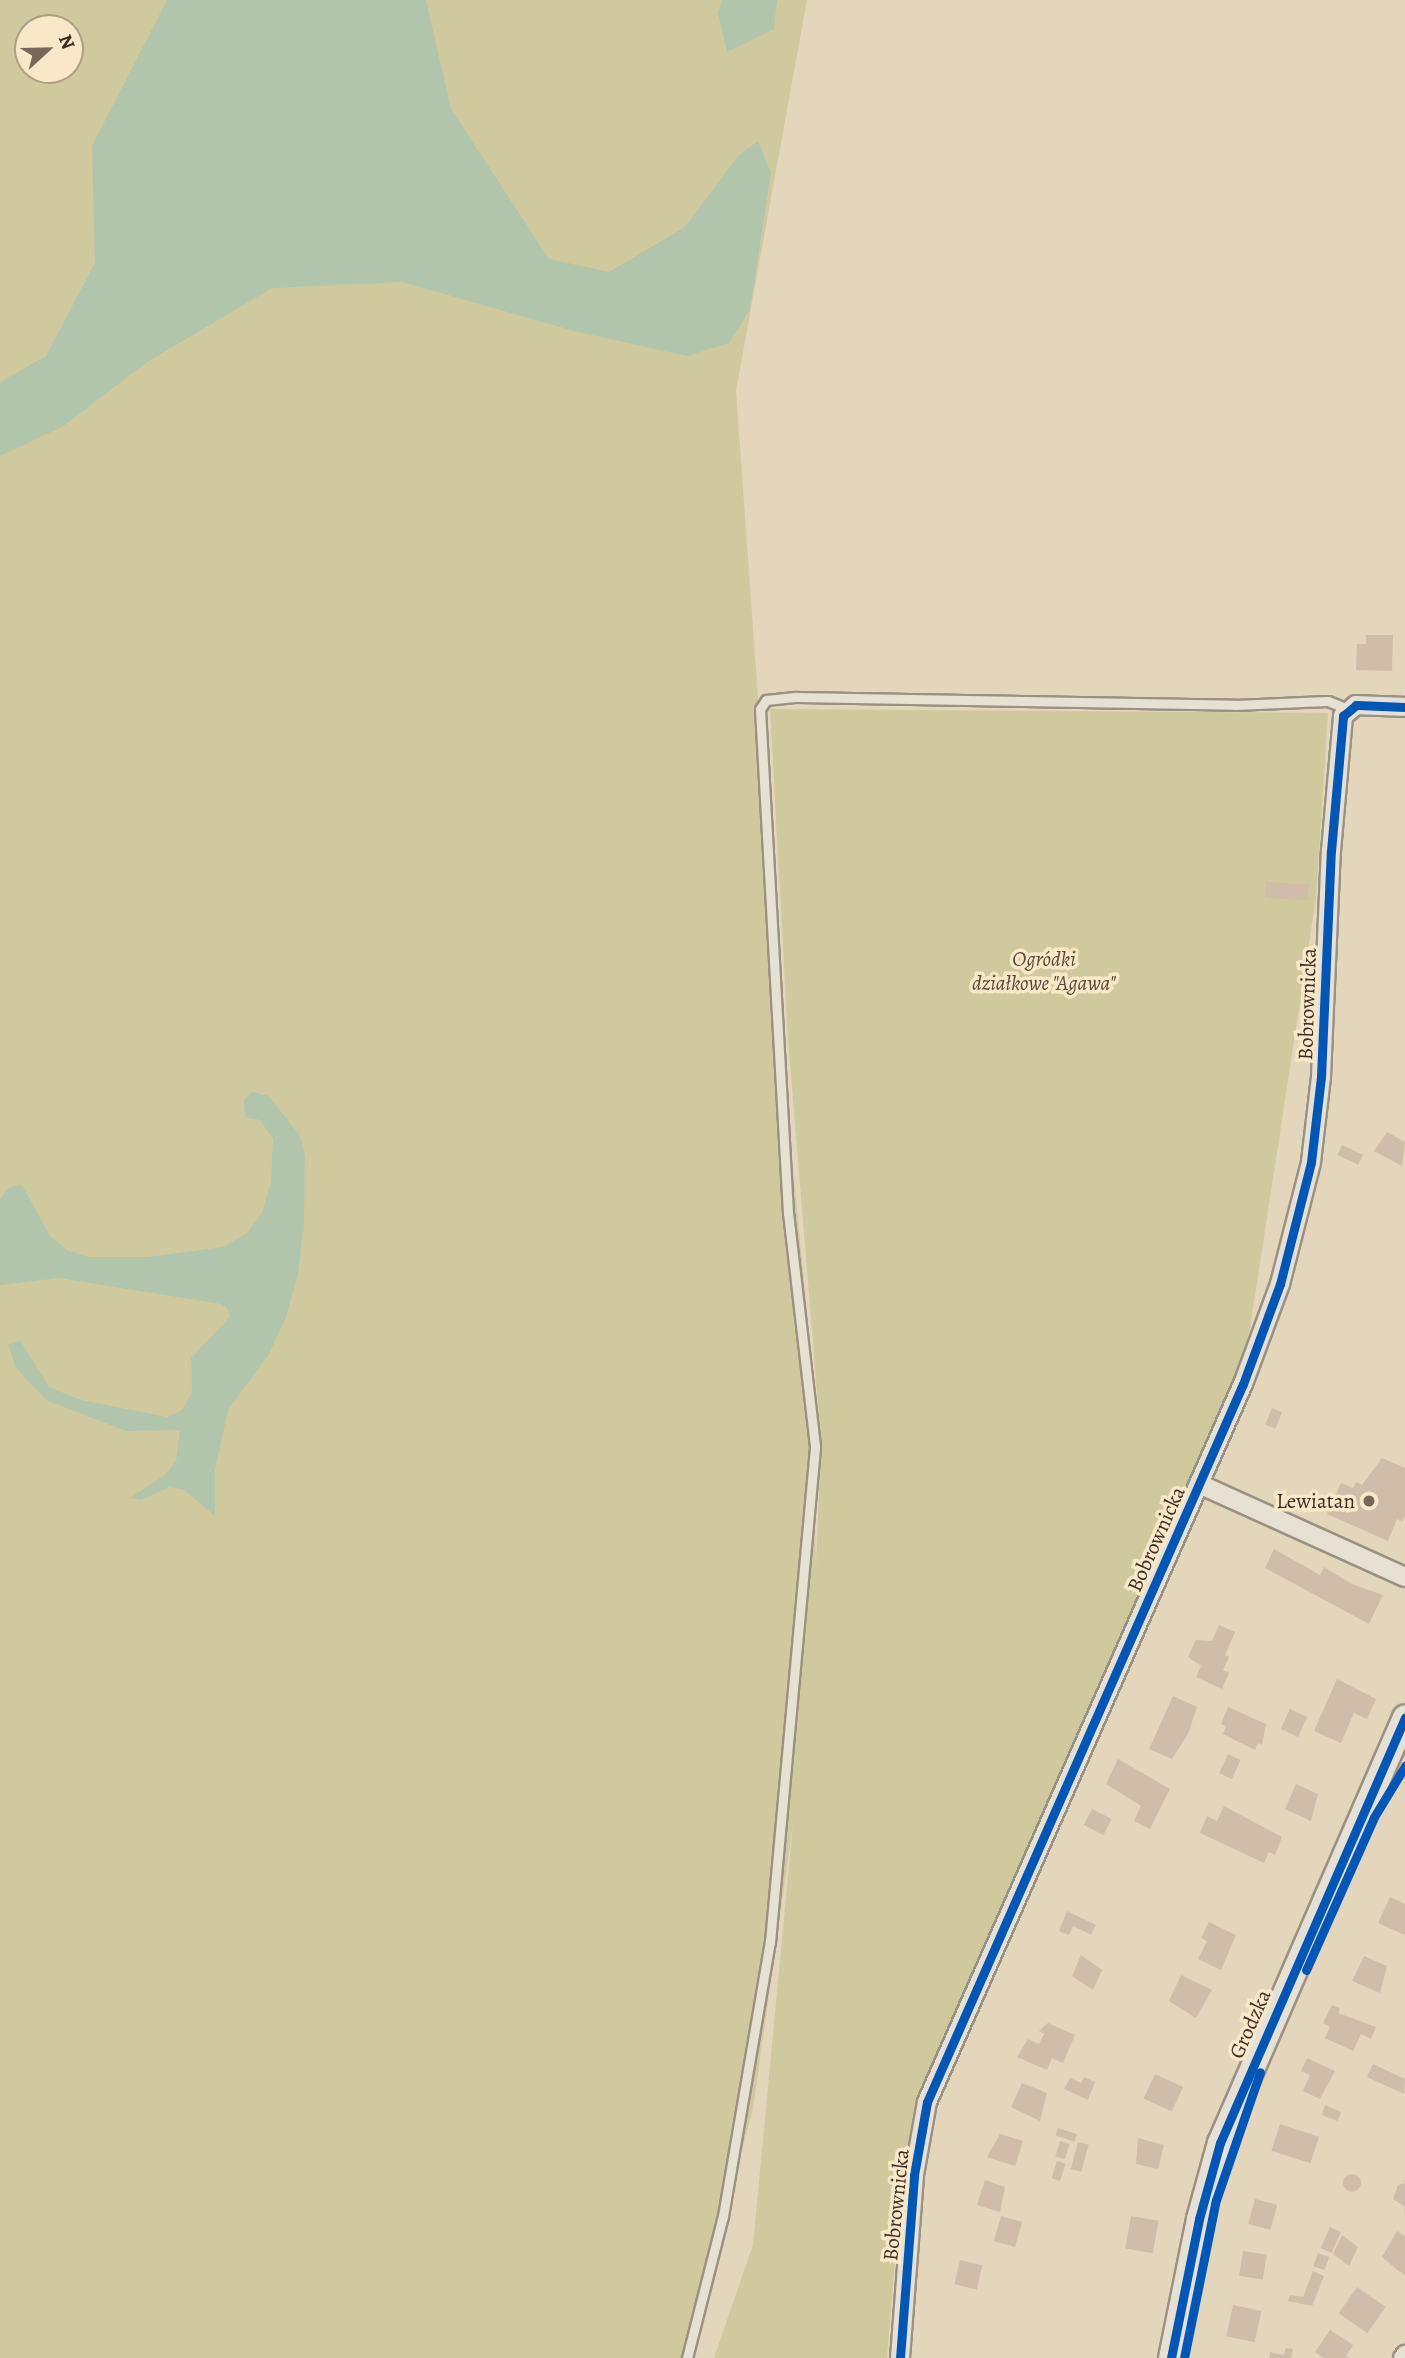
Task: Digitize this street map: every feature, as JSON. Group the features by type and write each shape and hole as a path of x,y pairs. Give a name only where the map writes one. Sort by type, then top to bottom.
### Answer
{"street":[{"path":"1348,709 1356,705 1405,707"},
{"name":"Bobrownicka","path":"900,2358 914,2175 926,2102 1199,1484 1269,1316 1311,1162 1325,1032 1331,851 1342,726 1348,709"},
{"path":"1199,1484 1405,1577"},
{"name":"Grodzka","path":"1171,2358 1199,2219 1220,2143 1405,1718"}],"lane":[{"path":"687,2358 723,2216 770,1942 815,1446 788,1213 760,709 766,700 797,697 1234,705 1328,701 1348,709"}],"green space":[{"name":"Ogródki działkowe \"Agawa\"","path":"0,0 807,0 736,391 789,1128 810,1342 816,1567 821,1440 788,1039 770,709 1328,713 1316,898 1250,1328 1236,1382 1212,1438 1192,1474 921,2097 902,2175 887,2358 714,2358 753,2245 793,1823 753,2109 685,2358 0,2358"}],"shaded area":[{"path":"167,0 426,0 451,109 549,259 609,272 685,227 738,156 758,141 771,173 750,309 729,343 687,356 574,331 403,282 272,288 147,362 62,427 0,456 0,382 46,356 95,263 92,146"},
{"path":"722,0 777,0 774,29 727,52 718,13"},
{"path":"252,1092 269,1096 300,1136 305,1156 304,1220 298,1274 286,1317 269,1354 228,1410 215,1470 215,1516 184,1490 170,1487 141,1500 130,1498 165,1475 176,1461 180,1430 126,1431 46,1400 16,1368 8,1345 20,1340 49,1387 81,1400 167,1417 182,1410 192,1393 191,1358 230,1317 228,1309 221,1304 59,1278 0,1285 0,1199 9,1187 22,1185 50,1236 67,1250 88,1257 148,1257 223,1247 247,1233 262,1213 271,1182 273,1139 260,1120 245,1117 244,1099"}],"building":[{"path":"1366,635 1393,635 1392,671 1356,670 1357,644 1366,644"},
{"path":"1266,882 1309,884 1308,900 1265,898"},
{"path":"1387,1132 1405,1142 1402,1166 1374,1151"},
{"path":"1342,1145 1363,1155 1358,1165 1337,1155"},
{"path":"1272,1408 1282,1412 1275,1429 1265,1425"},
{"name":"Lewiatan","path":"1382,1458 1405,1468 1405,1516 1402,1522 1397,1519 1388,1541 1327,1514 1341,1483 1353,1488 1356,1482 1362,1485"},
{"path":"1274,1549 1320,1575 1324,1567 1352,1584 1383,1595 1369,1624 1265,1568"},
{"path":"1219,1625 1235,1632 1225,1655 1229,1657 1223,1670 1229,1673 1222,1689 1196,1677 1201,1666 1188,1657 1196,1640 1212,1641"},
{"path":"1337,1679 1376,1699 1367,1719 1354,1713 1341,1743 1314,1731"},
{"path":"1173,1696 1197,1707 1188,1734 1172,1759 1149,1749"},
{"path":"1228,1707 1266,1724 1262,1745 1258,1743 1255,1750 1223,1734 1226,1726 1221,1724"},
{"path":"1290,1709 1307,1717 1298,1737 1281,1729"},
{"path":"1228,1754 1241,1760 1232,1779 1219,1773"},
{"path":"1118,1759 1170,1789 1150,1829 1134,1821 1141,1806 1106,1784"},
{"path":"1296,1784 1318,1794 1311,1821 1285,1809"},
{"path":"1224,1806 1282,1837 1275,1855 1269,1852 1264,1863 1200,1833 1207,1816 1217,1821"},
{"path":"1092,1809 1112,1819 1103,1835 1084,1825"},
{"path":"1390,1897 1405,1904 1405,1935 1378,1923"},
{"path":"1067,1911 1096,1925 1091,1935 1073,1926 1069,1935 1059,1931"},
{"path":"1209,1922 1236,1935 1221,1970 1198,1959 1207,1941 1201,1938"},
{"path":"1081,1955 1102,1970 1093,1990 1072,1976"},
{"path":"1364,1956 1387,1966 1380,1993 1352,1981"},
{"path":"1181,1975 1212,1990 1196,2018 1169,2001"},
{"path":"1332,2005 1340,2008 1338,2013 1376,2027 1371,2039 1361,2034 1353,2051 1325,2038 1330,2027 1323,2023"},
{"path":"1048,2023 1075,2035 1063,2063 1052,2058 1047,2070 1017,2057 1028,2039 1039,2044 1044,2034 1039,2031"},
{"path":"1307,2058 1335,2071 1320,2099 1303,2091 1310,2075 1301,2071"},
{"path":"1373,2064 1405,2079 1404,2094 1367,2077"},
{"path":"1155,2074 1183,2087 1172,2112 1144,2098"},
{"path":"1084,2077 1095,2082 1088,2100 1064,2089 1070,2078 1081,2083"},
{"path":"1022,2083 1047,2093 1040,2121 1011,2107"},
{"path":"1325,2105 1341,2112 1338,2121 1322,2115"},
{"path":"1280,2124 1319,2137 1310,2163 1271,2151"},
{"path":"1058,2128 1077,2134 1075,2142 1056,2136"},
{"path":"1000,2134 1023,2141 1015,2166 987,2157"},
{"path":"1138,2138 1164,2145 1158,2169 1136,2164"},
{"path":"1060,2141 1070,2144 1065,2159 1055,2156"},
{"path":"1078,2142 1089,2145 1081,2172 1071,2169"},
{"path":"1057,2161 1066,2164 1060,2181 1051,2178"},
{"path":"1352,2174 1358,2177 1361,2183 1358,2189 1352,2192 1346,2189 1343,2183 1346,2177"},
{"path":"985,2180 1005,2187 1000,2212 977,2205"},
{"path":"1405,2183 1405,2217 1404,2206 1393,2199 1398,2185"},
{"path":"1255,2199 1277,2205 1270,2230 1248,2224"},
{"path":"1001,2216 1022,2222 1015,2247 994,2241"},
{"path":"1131,2216 1159,2221 1153,2253 1125,2248"},
{"path":"1330,2227 1341,2232 1332,2253 1321,2248"},
{"path":"1397,2231 1405,2236 1405,2276 1382,2257"},
{"path":"1342,2235 1358,2247 1349,2266 1333,2254"},
{"path":"1243,2251 1267,2255 1263,2279 1239,2276"},
{"path":"1318,2253 1329,2257 1324,2270 1313,2266"},
{"path":"960,2260 982,2265 977,2290 954,2284"},
{"path":"1313,2271 1324,2276 1312,2306 1288,2301 1290,2295 1303,2297"},
{"path":"1357,2287 1386,2307 1367,2333 1339,2313"},
{"path":"1233,2305 1261,2311 1255,2342 1226,2336"},
{"path":"1330,2330 1353,2345 1346,2356 1349,2358 1323,2358 1315,2352"},
{"path":"1286,2348 1293,2349 1291,2358 1269,2358 1270,2352 1284,2355"}],"cycle path":[{"path":"900,2358 914,2175 927,2102 1243,1384 1280,1284 1311,1162 1321,1077 1331,851 1343,716 1356,705 1405,707"},
{"path":"1171,2358 1199,2219 1220,2143 1405,1718"},
{"path":"1306,1970 1374,1817 1405,1766"},
{"path":"1184,2358 1216,2200 1260,2072"}],"place":[{"name":"Lewiatan","path":"1369,1501"}]}
